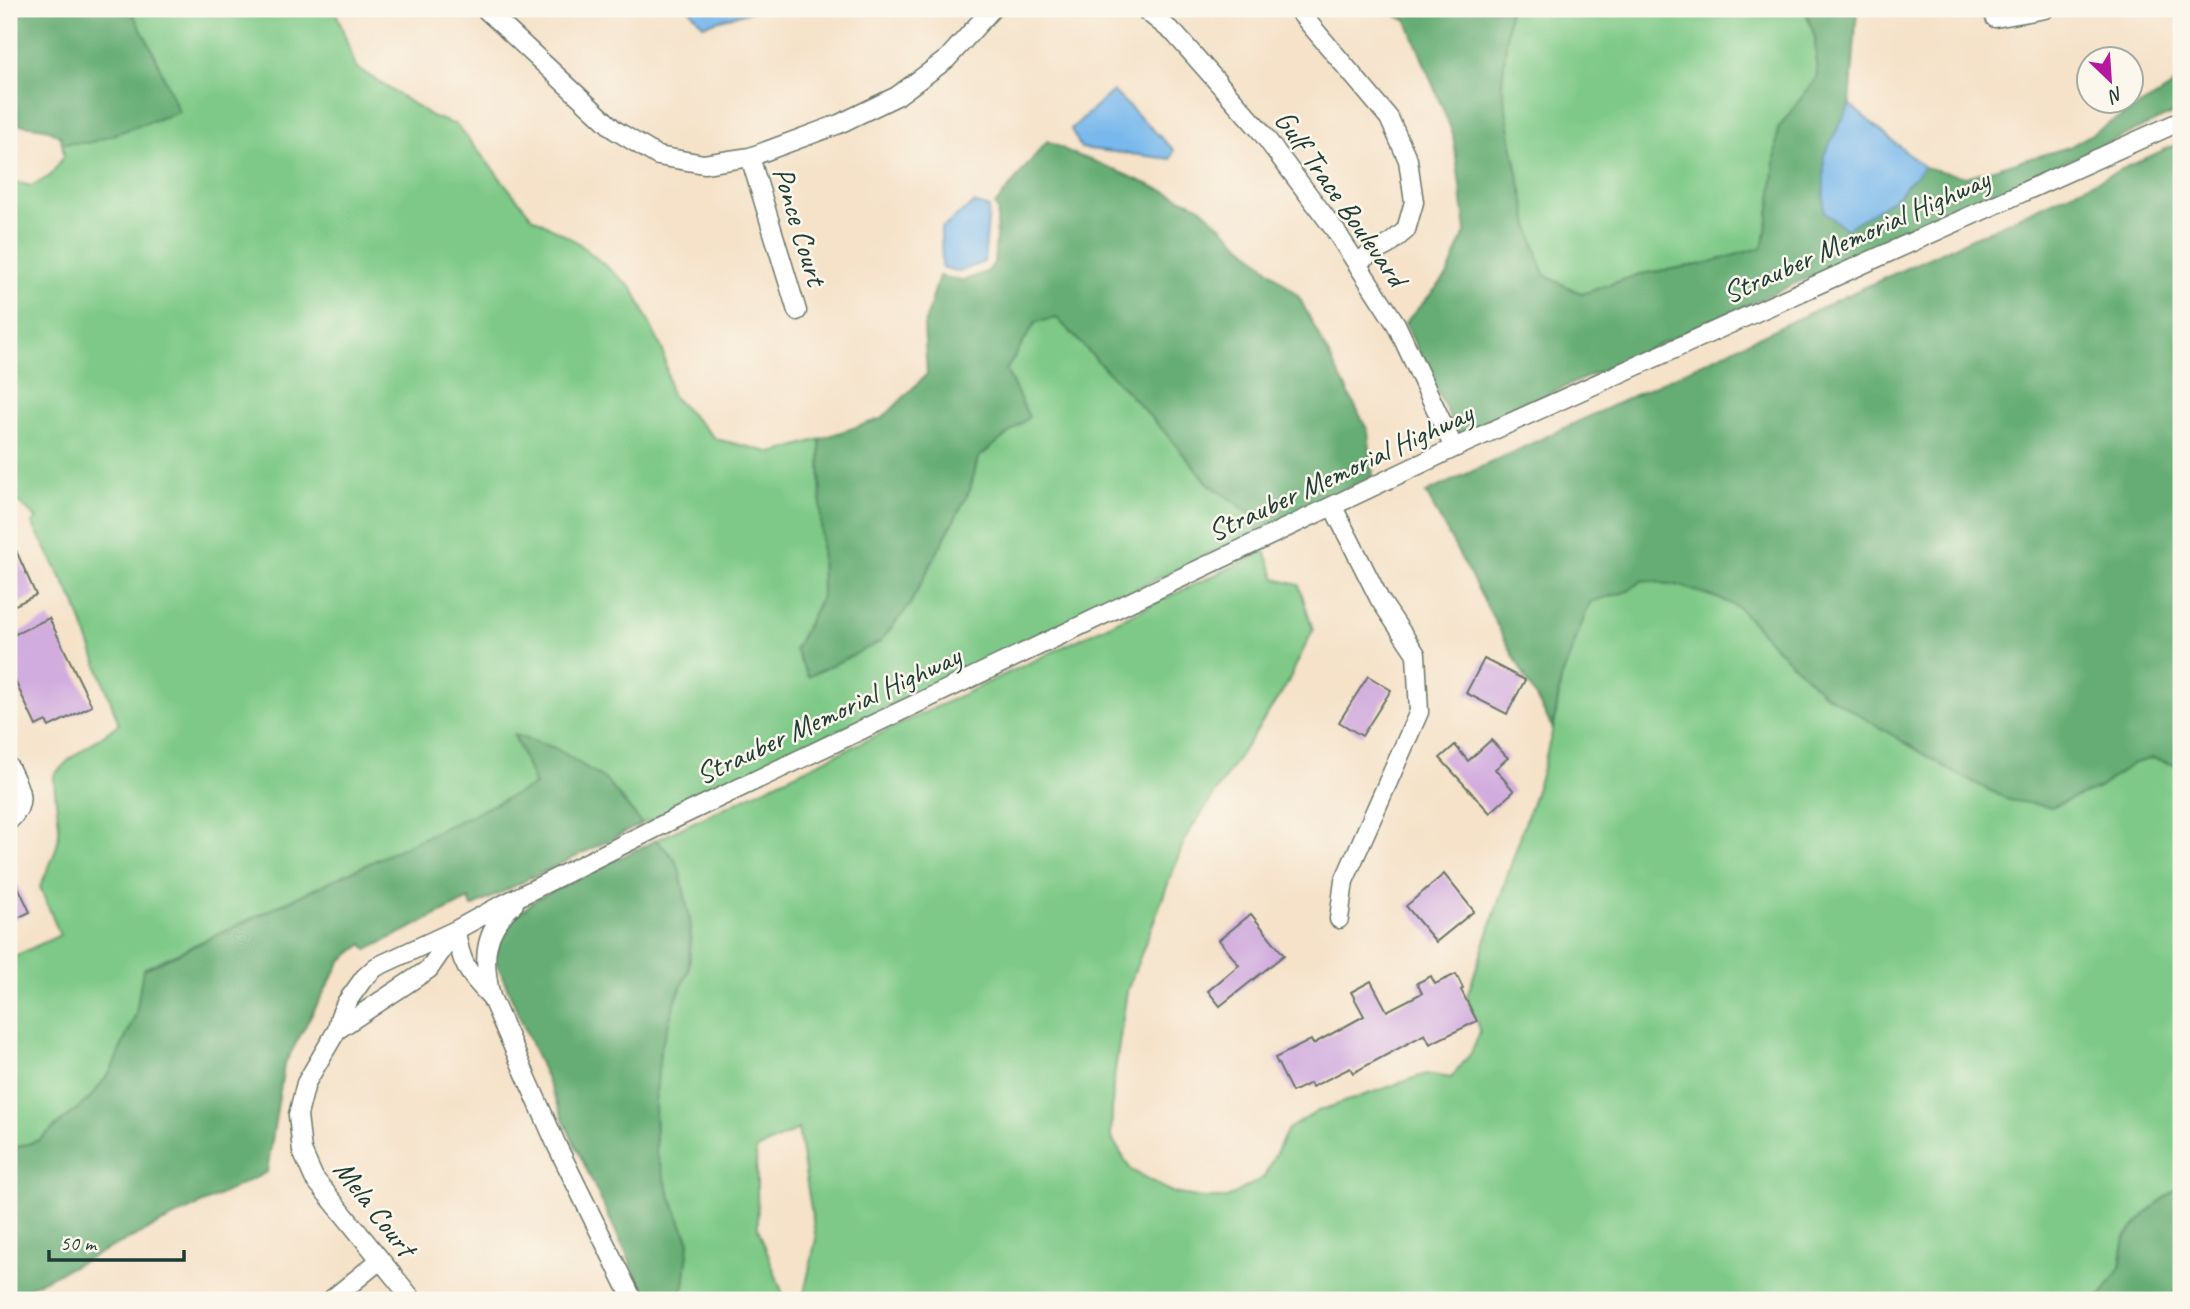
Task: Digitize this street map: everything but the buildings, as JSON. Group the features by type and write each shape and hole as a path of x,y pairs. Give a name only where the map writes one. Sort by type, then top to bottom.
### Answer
{"street":[{"path":"485,9 615,130 657,156 704,164 750,158 839,124 897,96 947,60 992,9"},
{"name":"Gulf Trace Boulevard","path":"1144,9 1175,34 1259,129 1335,230 1395,324 1454,448"},
{"path":"1297,9 1389,118 1408,160 1414,202 1406,230 1356,262"},
{"path":"1995,18 2045,9"},
{"name":"Strauber Memorial Highway","path":"491,997 466,970 456,930 531,890 699,807 1454,448 2181,121"},
{"name":"Ponce Court","path":"750,158 797,311"},
{"path":"1333,507 1380,600 1416,654 1419,712 1344,881 1339,919"},
{"path":"9,767 21,793 18,812 9,821"},
{"name":"Strauber Memorial Highway","path":"531,890 506,912 491,933 486,959 486,976 491,997 558,1148 633,1300"},
{"name":"Mela Court","path":"337,1030 429,968 456,930"},
{"name":"Mela Court","path":"413,1300 314,1178 299,1134 299,1115 306,1083 337,1030 346,1003 371,972 391,959 456,930"},
{"path":"429,968 450,967 466,970"},
{"path":"371,972 388,996"},
{"path":"331,1300 380,1260"}],"green space":[{"path":"9,9 130,9 152,49 179,112 89,143 62,143 61,137 45,128 18,124 9,113"},
{"path":"127,9 335,9 356,67 433,117 457,125 532,217 577,242 633,289 663,351 671,395 716,439 773,453 820,439 822,596 795,649 909,606 970,490 978,458 1028,417 1006,370 1036,322 1057,318 1164,431 1208,483 1251,514 1258,531 642,824 606,780 536,785 143,969 136,1014 111,1071 89,1099 39,1140 9,1150 9,959 60,935 40,887 53,858 59,835 54,775 71,758 119,724 75,603 32,523 37,519 20,503 9,501 9,181 32,186 50,176 64,156 62,143 89,143"},
{"path":"1384,9 1509,9 1502,85 1530,229 1544,275 1582,294 1640,274 1704,264 1763,247 1771,202 1778,129 1817,77 1815,37 1805,9 1857,9 1850,105 1824,155 1895,198 1924,167 1966,177 2069,147 2122,116 2144,116 2144,104 2169,89 2181,76 2181,110 1458,435 1405,323 1447,276 1466,230 1453,134 1407,21"},
{"path":"1509,9 1805,9 1815,37 1817,77 1778,129 1764,247 1704,264 1640,274 1582,294 1544,275 1530,229 1502,85"},
{"path":"1047,141 1199,206 1299,297 1368,431 1373,476 1258,531 1251,514 1208,483 1164,431 1057,318 1036,322 1006,370 1029,417 978,458 970,490 909,606 880,642 808,677 795,649 822,596 820,439 883,418 927,374 924,326 939,276 963,281 988,271 994,263 998,210 995,205"},
{"path":"2181,142 2181,767 2153,758 2132,764 2097,789 2051,807 2009,800 1957,774 1823,693 1739,608 1681,586 1643,580 1628,591 1590,602 1561,679 1553,729 1426,493"},
{"path":"1265,551 1276,579 1299,585 1313,630 1286,686 1186,837 1127,991 1113,1084 1111,1137 1131,1170 1173,1193 1203,1198 1227,1198 1264,1177 1288,1129 1318,1111 1426,1074 1451,1078 1471,1053 1480,1032 1467,996 1541,775 1556,717 1561,679 1590,602 1628,591 1643,580 1681,586 1739,608 1823,693 1957,774 2097,789 2132,764 2153,758 2181,767 2181,1179 2179,1187 2151,1209 2125,1237 2120,1267 2102,1296 2085,1300 806,1300 804,1294 816,1239 798,1129 756,1150 758,1228 785,1300 677,1300 684,1286 689,1242 656,1152 655,1103 660,1051 675,1002 689,969 691,926 680,871 674,858 656,840"},
{"path":"514,735 555,748 606,780 642,824 472,907 469,899 367,950 363,944 341,961 284,1065 267,1172 9,1297 9,1150 39,1140 89,1099 111,1071 136,1014 143,970 535,785"},
{"path":"656,840 674,858 680,871 691,926 689,969 675,1002 660,1051 655,1103 656,1152 689,1242 684,1286 677,1300 648,1300 570,1134 495,959 500,938 513,919 536,899"},
{"path":"2181,1179 2181,1300 2085,1300 2102,1295 2120,1267 2125,1237 2151,1209 2179,1187"}],"water":[{"path":"689,9 758,9 703,25"},
{"path":"1113,91 1174,150 1171,159 1081,148 1071,129"},
{"path":"1850,105 1924,167 1895,198 1846,229 1824,212 1824,155"},
{"path":"974,203 989,208 984,262 959,272 942,267 941,229"}]}
